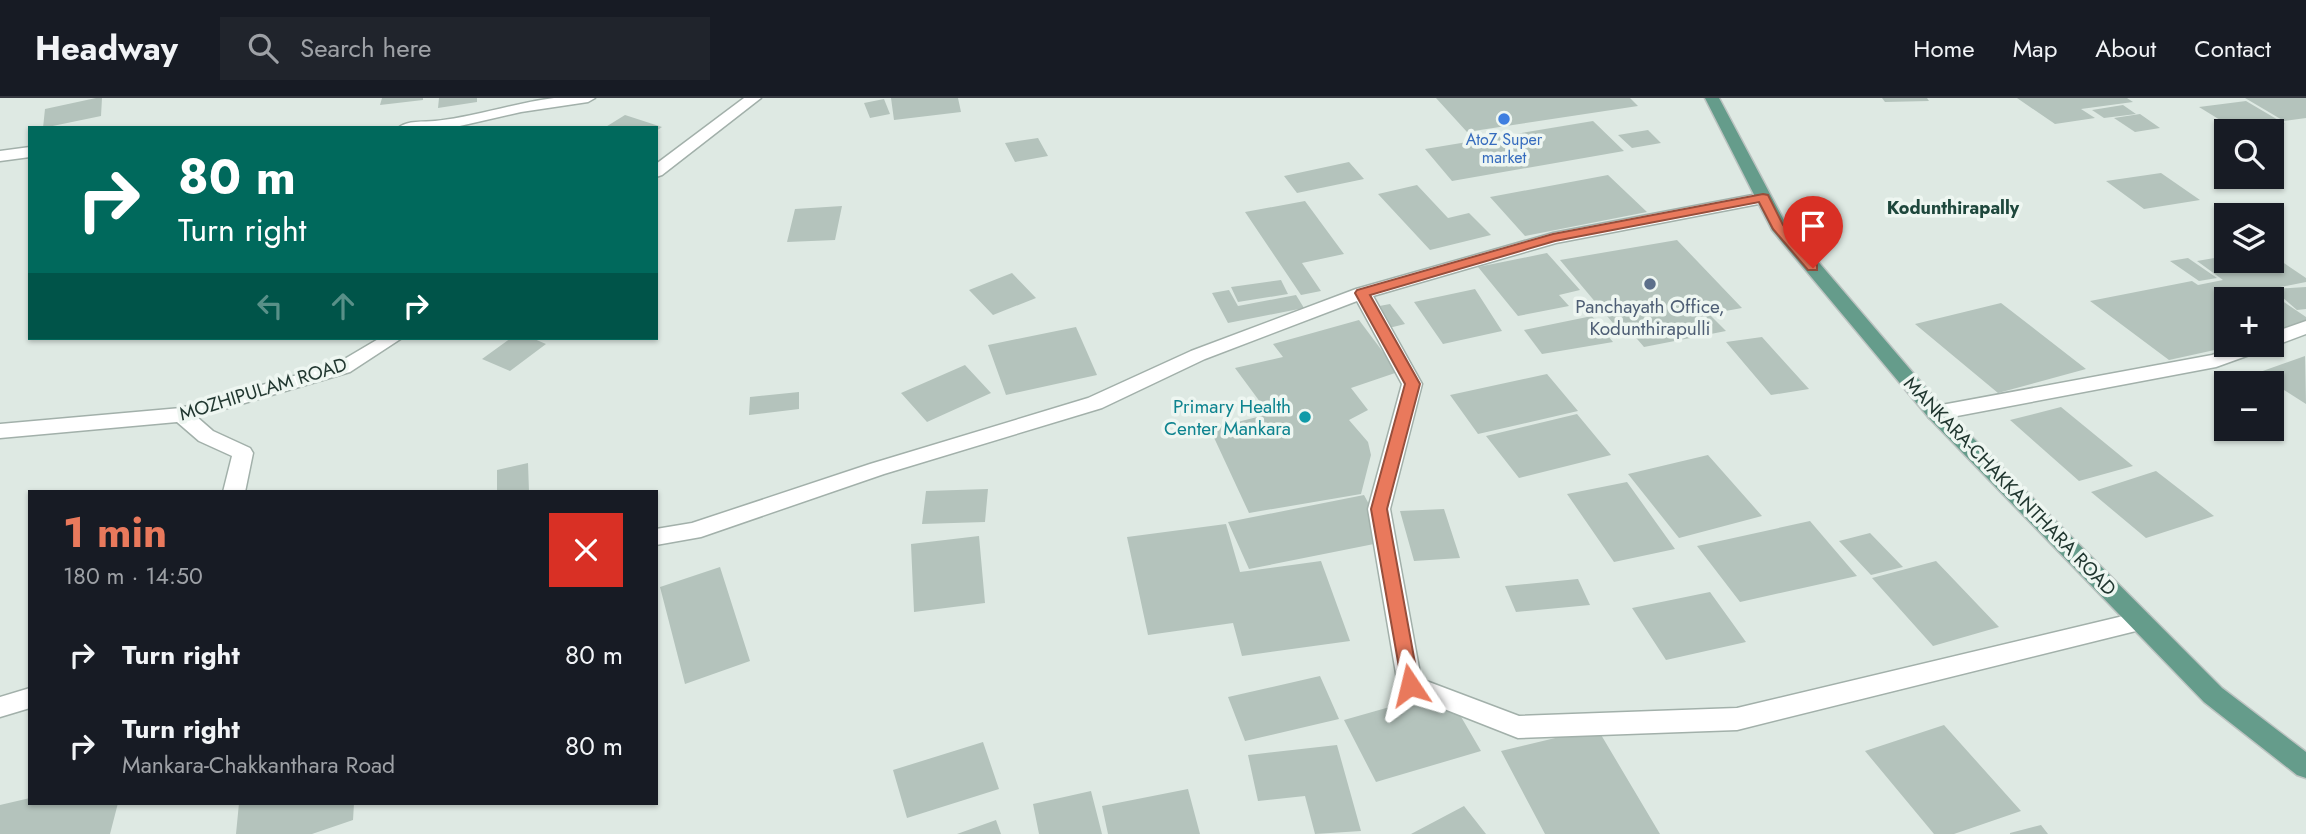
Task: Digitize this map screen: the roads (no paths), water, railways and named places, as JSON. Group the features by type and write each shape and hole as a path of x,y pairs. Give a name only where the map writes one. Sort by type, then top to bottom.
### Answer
{"main road":[{"name":"MANKARA-CHAKKANTHARA ROAD","path":"1712,98 1777,226 1936,413 2213,695 2306,767"}],"street":[{"path":"426,126 447,124 521,107 588,98"},
{"path":"658,170 754,98"},
{"path":"0,156 28,152"},
{"path":"658,537 693,531 877,469 1095,403 1198,355 1362,293 1553,238 1763,198"},
{"path":"1362,293 1412,384 1379,509 1410,685 1518,727 1737,719 2140,621"},
{"path":"2284,335 2306,327"},
{"name":"MOZHIPULAM ROAD","path":"0,431 181,415 342,369 390,340"},
{"path":"1936,413 2227,357"},
{"path":"181,415 206,436 243,453 234,490"},
{"path":"0,707 28,699"}],"place":[{"name":"AtoZ Super market","path":"1504,119"},
{"name":"Panchayath Office, Kodunthirapulli","path":"1650,284"},
{"name":"Primary Health Center Mankara","path":"1305,417"}],"district":[{"name":"Kodunthirapally","path":"1953,208"}]}
